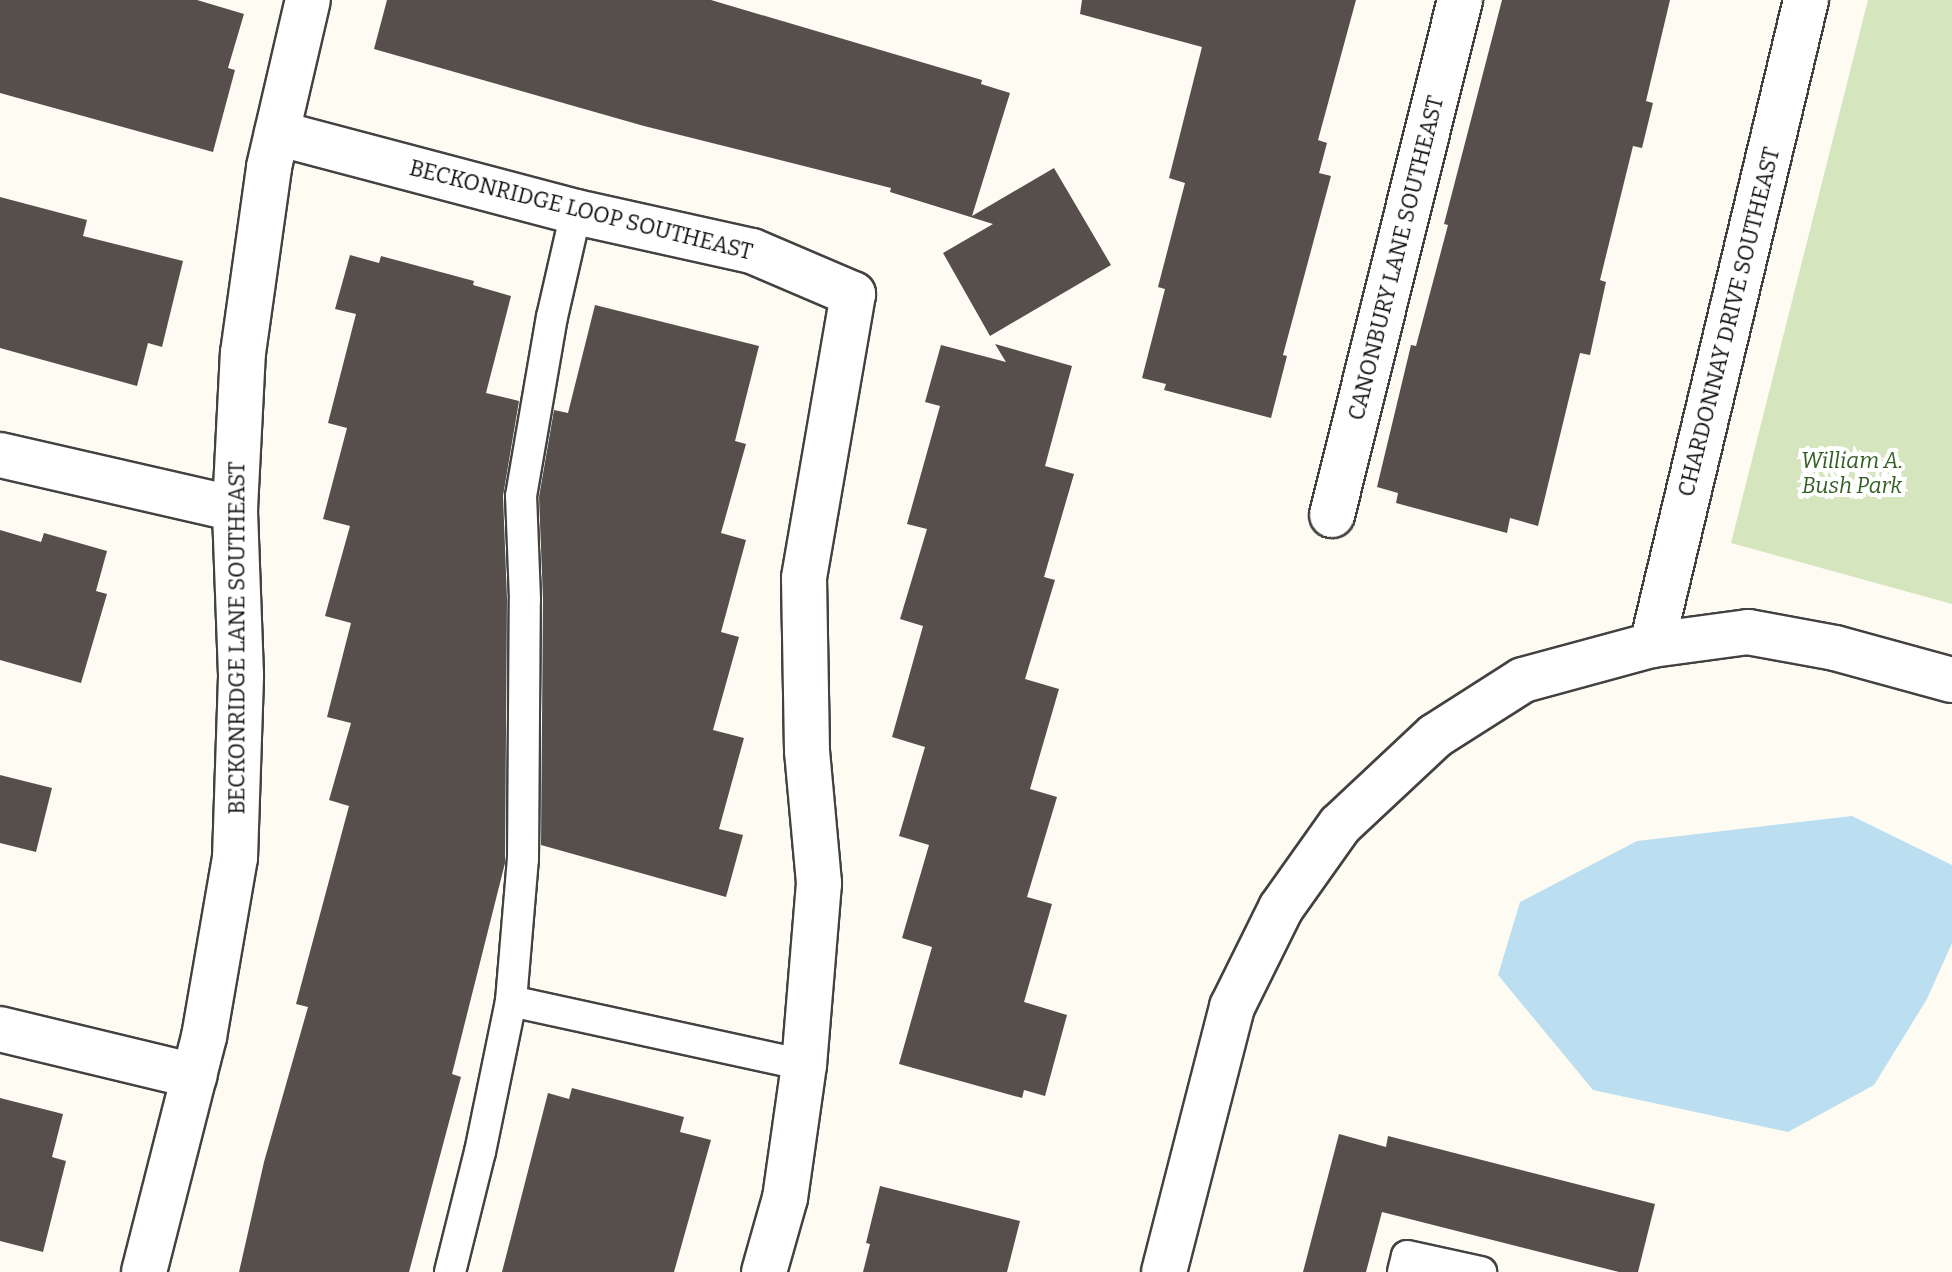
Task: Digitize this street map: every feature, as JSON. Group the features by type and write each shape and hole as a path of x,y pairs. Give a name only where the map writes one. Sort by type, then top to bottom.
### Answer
{"street":[{"name":"BECKONRIDGE LANE SOUTHEAST","path":"144,1272 194,1076 235,858 241,675 235,509 243,353 277,133 308,0"},
{"name":"CANONBURY LANE SOUTHEAST","path":"1332,515 1460,0"},
{"name":"CHARDONNAY DRIVE SOUTHEAST","path":"1652,645 1806,0"},
{"name":"BECKONRIDGE LOOP SOUTHEAST","path":"277,133 576,212 752,251 853,294 804,578 807,751 819,883 804,1065 785,1198 764,1272"},
{"path":"0,455 235,509"},
{"path":"1164,1272 1232,1007 1281,908 1340,825 1435,736 1523,680 1652,645 1748,632 1835,648 1952,680"},
{"path":"0,1029 194,1076"}],"lane":[{"path":"450,1272 511,1001 523,859 525,599 521,496 552,317 576,212"},
{"path":"511,1001 804,1065"},
{"path":"1403,1272 1407,1256 1481,1272"}],"green space":[{"name":"William A. Bush Park","path":"1868,0 1952,0 1952,604 1731,543"}],"water":[{"path":"1852,816 1952,865 1952,943 1927,999 1874,1085 1788,1132 1593,1090 1498,975 1520,902 1637,841"}],"building":[{"path":"0,0 197,0 244,14 228,68 235,70 213,152 0,93"},
{"path":"387,0 711,0 982,80 981,84 1010,93 972,216 1054,168 1111,265 990,336 943,253 993,224 890,192 891,188 644,126 374,49"},
{"path":"1082,0 1356,0 1318,140 1327,143 1319,173 1331,176 1283,355 1287,356 1271,418 1164,390 1166,384 1142,378 1165,289 1158,287 1185,183 1169,178 1202,47 1080,14"},
{"path":"1502,0 1670,0 1646,101 1653,103 1642,148 1633,146 1600,280 1606,282 1590,355 1580,353 1538,526 1510,518 1507,533 1396,503 1398,493 1377,487 1411,345 1416,346 1448,225 1444,224"},
{"path":"0,197 87,220 83,236 183,261 162,347 148,343 137,386 0,348"},
{"path":"350,255 379,263 381,256 474,281 473,285 511,296 486,393 519,401 503,496 507,599 505,863 452,1074 461,1077 409,1272 239,1272 264,1162 308,1007 296,1004 349,806 329,800 351,723 327,717 351,623 325,616 350,526 323,519 347,428 328,423 356,314 335,309"},
{"path":"595,305 759,346 735,441 746,444 721,533 746,540 721,632 739,637 713,730 744,738 719,829 743,835 726,897 541,845 543,599 539,497 554,410 568,413"},
{"path":"995,344 1072,366 1045,466 1074,474 1044,577 1055,580 1025,679 1059,689 1030,789 1057,797 1027,897 1052,904 1024,1002 1067,1015 1045,1096 1024,1090 1022,1098 899,1064 932,947 902,938 929,845 899,836 925,747 892,737 923,626 900,619 927,529 907,524 940,406 925,402 941,345 1006,362"},
{"path":"0,530 41,542 44,533 107,551 96,591 107,594 81,683 0,660"},
{"path":"0,775 52,788 36,852 0,843"},
{"path":"572,1088 684,1117 680,1132 711,1140 674,1272 502,1272 548,1093 569,1099"},
{"path":"0,1098 63,1114 52,1157 66,1161 43,1252 0,1241"},
{"path":"1339,1134 1386,1147 1388,1136 1655,1204 1638,1272 1619,1272 1382,1212 1366,1272 1303,1272"},
{"path":"880,1186 1020,1221 1007,1272 863,1272 870,1244 866,1243"}]}
